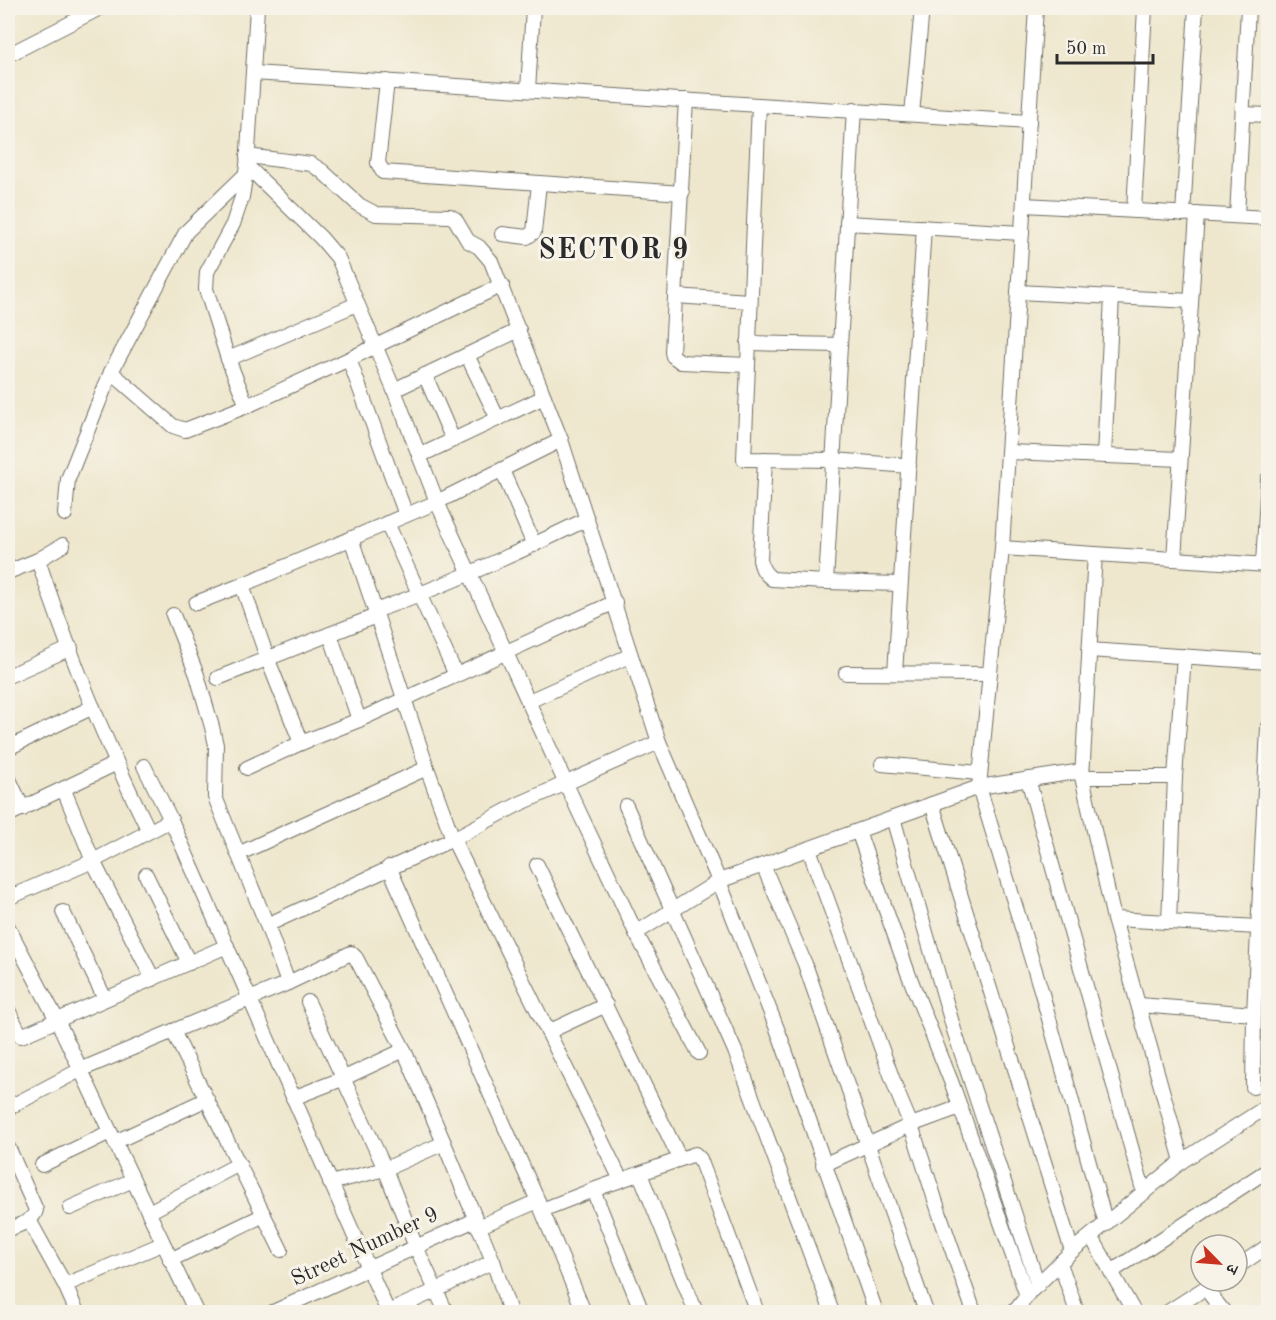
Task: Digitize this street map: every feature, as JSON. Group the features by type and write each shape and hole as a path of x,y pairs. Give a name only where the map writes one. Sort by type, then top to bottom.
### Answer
{"street":[{"path":"8,55 100,8"},
{"path":"247,406 228,359 206,289 207,272 232,224 242,197 247,165 257,8"},
{"path":"528,90 533,8"},
{"path":"912,114 922,8"},
{"path":"1036,8 1002,548 979,780 1041,990 1106,1224"},
{"path":"1134,211 1144,8"},
{"path":"1174,559 1191,301 1190,214 1196,8"},
{"path":"1237,216 1248,8"},
{"path":"253,73 854,109 1029,122"},
{"path":"387,81 378,163 382,172 682,193"},
{"path":"686,100 672,352 677,361 681,362 747,365"},
{"path":"759,105 744,459 834,460 909,466"},
{"path":"826,582 854,109"},
{"path":"1243,114 1269,115"},
{"path":"65,514 68,479 111,372 186,232 247,165 311,164 322,171 359,205 376,214 450,216 455,219 468,241 487,255 502,285 561,440 615,602 629,656 659,742 719,881 781,1040 876,1312"},
{"path":"247,165 321,238 338,258 394,390 437,502 636,933 699,1053"},
{"path":"502,234 527,237 534,232 539,183"},
{"path":"1024,205 1269,218"},
{"path":"848,223 1022,233"},
{"path":"895,673 924,227"},
{"path":"111,372 173,426 185,430 247,406 349,360 502,285"},
{"path":"1018,292 1191,301"},
{"path":"675,296 750,300"},
{"path":"1104,456 1112,297"},
{"path":"228,359 357,304"},
{"path":"394,390 519,330"},
{"path":"748,343 840,345"},
{"path":"467,355 498,419"},
{"path":"349,360 406,515"},
{"path":"425,375 453,440"},
{"path":"419,456 544,397"},
{"path":"196,603 437,502 561,440"},
{"path":"1008,452 1180,459"},
{"path":"765,459 760,560 765,574 772,579 900,584"},
{"path":"502,470 534,545"},
{"path":"1002,548 1266,565 1269,479"},
{"path":"218,678 330,634 534,545 587,519"},
{"path":"387,523 456,675"},
{"path":"351,538 453,839 621,1180"},
{"path":"8,572 38,560 63,545"},
{"path":"1095,554 1082,774 1114,920 1182,1161"},
{"path":"38,560 115,764 148,831"},
{"path":"242,585 268,660 301,743"},
{"path":"247,768 359,720 615,602"},
{"path":"173,615 197,675 213,727 216,745 215,797 288,983"},
{"path":"330,634 359,720"},
{"path":"8,676 70,648"},
{"path":"1089,650 1269,662"},
{"path":"529,701 629,656"},
{"path":"1169,922 1175,777 1184,656"},
{"path":"846,673 989,674"},
{"path":"8,748 93,707"},
{"path":"1253,1086 1254,1014 1269,728"},
{"path":"267,925 453,839 519,804 659,742"},
{"path":"8,815 115,764"},
{"path":"882,764 979,780 1028,779 1082,774 1175,777"},
{"path":"144,766 171,820 388,1312 437,1290 492,1260"},
{"path":"238,854 428,768"},
{"path":"8,777 23,809"},
{"path":"1028,779 1144,1193"},
{"path":"636,933 719,881 932,804 979,780"},
{"path":"64,790 93,861 153,979"},
{"path":"932,804 1072,1251"},
{"path":"626,806 755,1101 832,1312"},
{"path":"893,818 954,1030 1038,1285"},
{"path":"8,898 93,861 171,820"},
{"path":"858,831 908,974 960,1107 1027,1296"},
{"path":"809,849 911,1125 974,1312"},
{"path":"537,865 680,1158 695,1154 700,1160 757,1312"},
{"path":"763,865 805,964 926,1312"},
{"path":"389,867 540,1206 584,1312"},
{"path":"146,875 189,963"},
{"path":"63,912 105,999"},
{"path":"1114,920 1258,927"},
{"path":"8,927 57,1020 196,1312"},
{"path":"8,1041 226,946"},
{"path":"8,1108 80,1070 288,983 351,953 356,958 404,1050 492,1260 510,1312"},
{"path":"308,1002 385,1169 416,1247 446,1312"},
{"path":"548,1032 606,1005"},
{"path":"1139,1005 1254,1014"},
{"path":"8,1010 21,1036"},
{"path":"933,1035 954,1030"},
{"path":"173,1031 281,1250"},
{"path":"293,1098 342,1079 404,1050"},
{"path":"42,1165 207,1099"},
{"path":"1015,1312 1027,1296 1072,1251 1182,1161 1269,1106"},
{"path":"823,1165 911,1125 960,1107"},
{"path":"330,1183 385,1169 444,1143"},
{"path":"8,1147 36,1207 36,1213 28,1220 11,1228 8,1225"},
{"name":"Street Number 9","path":"273,1312 416,1247 477,1223 592,1190 680,1158"},
{"path":"149,1212 239,1164"},
{"path":"1111,1272 1269,1170"},
{"path":"640,1174 696,1312"},
{"path":"70,1208 134,1180"},
{"path":"592,1190 642,1312"},
{"path":"170,1260 264,1215"},
{"path":"28,1220 65,1285 77,1312"},
{"path":"1091,1236 1134,1312"},
{"path":"65,1285 162,1244"},
{"path":"1249,1259 1269,1246"},
{"path":"1060,1263 1077,1312"},
{"path":"1168,1312 1197,1293"},
{"path":"1215,1293 1224,1312"}],"district":[{"name":"SECTOR 9","path":"614,251"}]}
